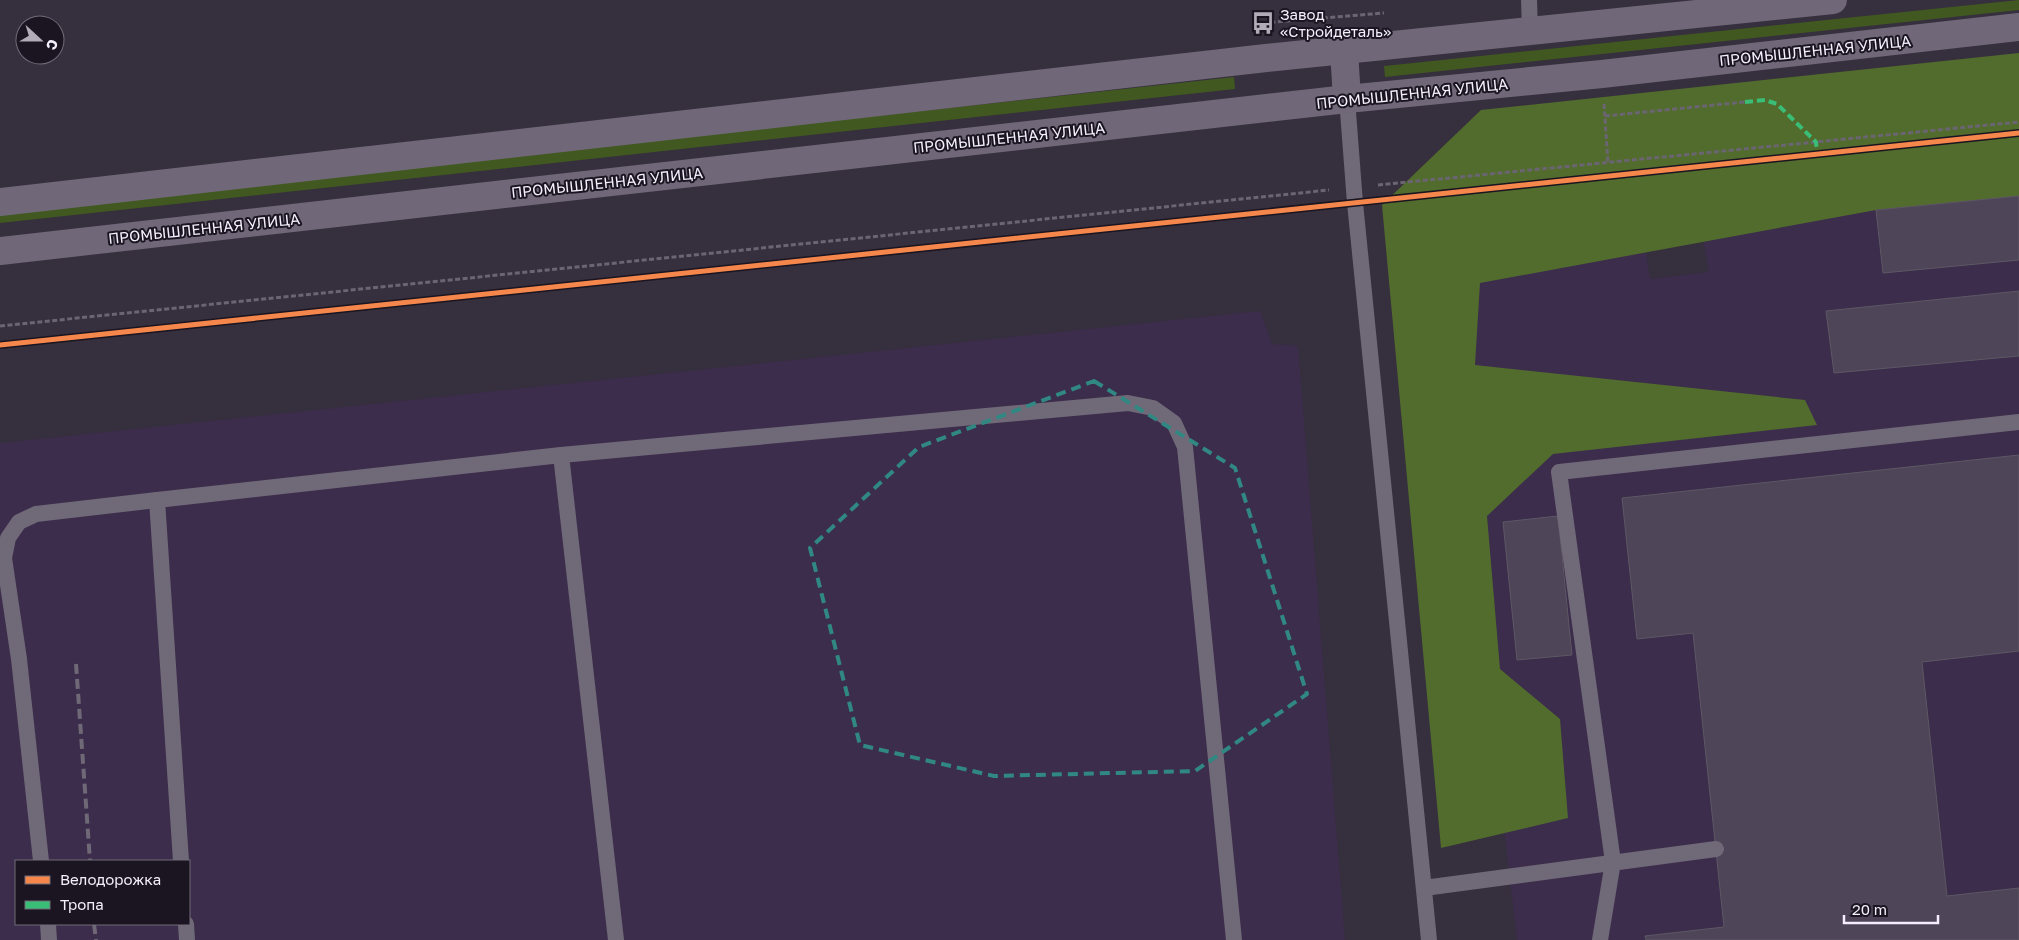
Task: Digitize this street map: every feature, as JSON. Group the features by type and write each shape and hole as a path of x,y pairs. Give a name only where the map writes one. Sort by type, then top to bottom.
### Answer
{"main road":[{"path":"0,202 1344,50 1833,0"},
{"name":"ПРОМЫШЛЕННАЯ УЛИЦА","path":"0,251 1347,98 1602,74 2019,27"},
{"path":"1344,50 1347,98"}],"lane":[{"path":"1529,0 1530,31"},
{"path":"1347,98 1353,188 1429,940"},
{"path":"41,860 19,659 4,558 8,538 19,522 36,514 561,455 1128,403 1153,408 1174,423 1185,447 1234,940"},
{"path":"1600,940 1613,862 1559,472 2019,422"},
{"path":"561,455 616,940"},
{"path":"157,500 181,860"},
{"path":"1424,888 1716,849"},
{"path":"48,925 49,940"},
{"path":"186,925 187,940"}],"path":[{"path":"1608,163 1605,116 1745,102"},
{"path":"0,326 2019,122"}],"highlighted area":[{"path":"1094,381 1235,468 1307,694 1195,771 994,776 860,745 810,548 919,447"}],"shaded area":[{"path":"2019,196 2019,940 1517,940 1438,261 1643,233 1650,279 1709,272 1701,225"},
{"path":"1260,311 1272,344 1298,346 1345,940 0,940 0,443"}],"green space":[{"path":"2019,0 2019,10 1385,77 1384,66"},
{"path":"2019,53 2019,196 1876,210 1480,283 1475,365 1805,400 1817,425 1553,454 1487,516 1500,669 1560,719 1568,818 1441,848 1382,205 1481,110"},
{"path":"1234,77 1235,89 0,223 0,211"}],"building":[{"path":"2019,196 2019,260 1883,273 1876,210"},
{"path":"2019,291 2019,356 1834,373 1826,311"},
{"path":"2019,455 2019,651 1922,662 1947,896 2019,888 2019,940 1646,940 1645,936 1724,927 1693,633 1637,639 1622,498"},
{"path":"1558,516 1572,655 1517,660 1503,522"}],"railway":[{"path":"76,664 90,860"},
{"path":"94,925 96,940"}],"marked path":[{"path":"1745,102 1765,100 1777,104 1816,142 1817,154"}],"cycle path":[{"path":"0,345 2019,133"}],"place":[{"name":"Завод «Стройдеталь»","path":"1263,23"}]}
